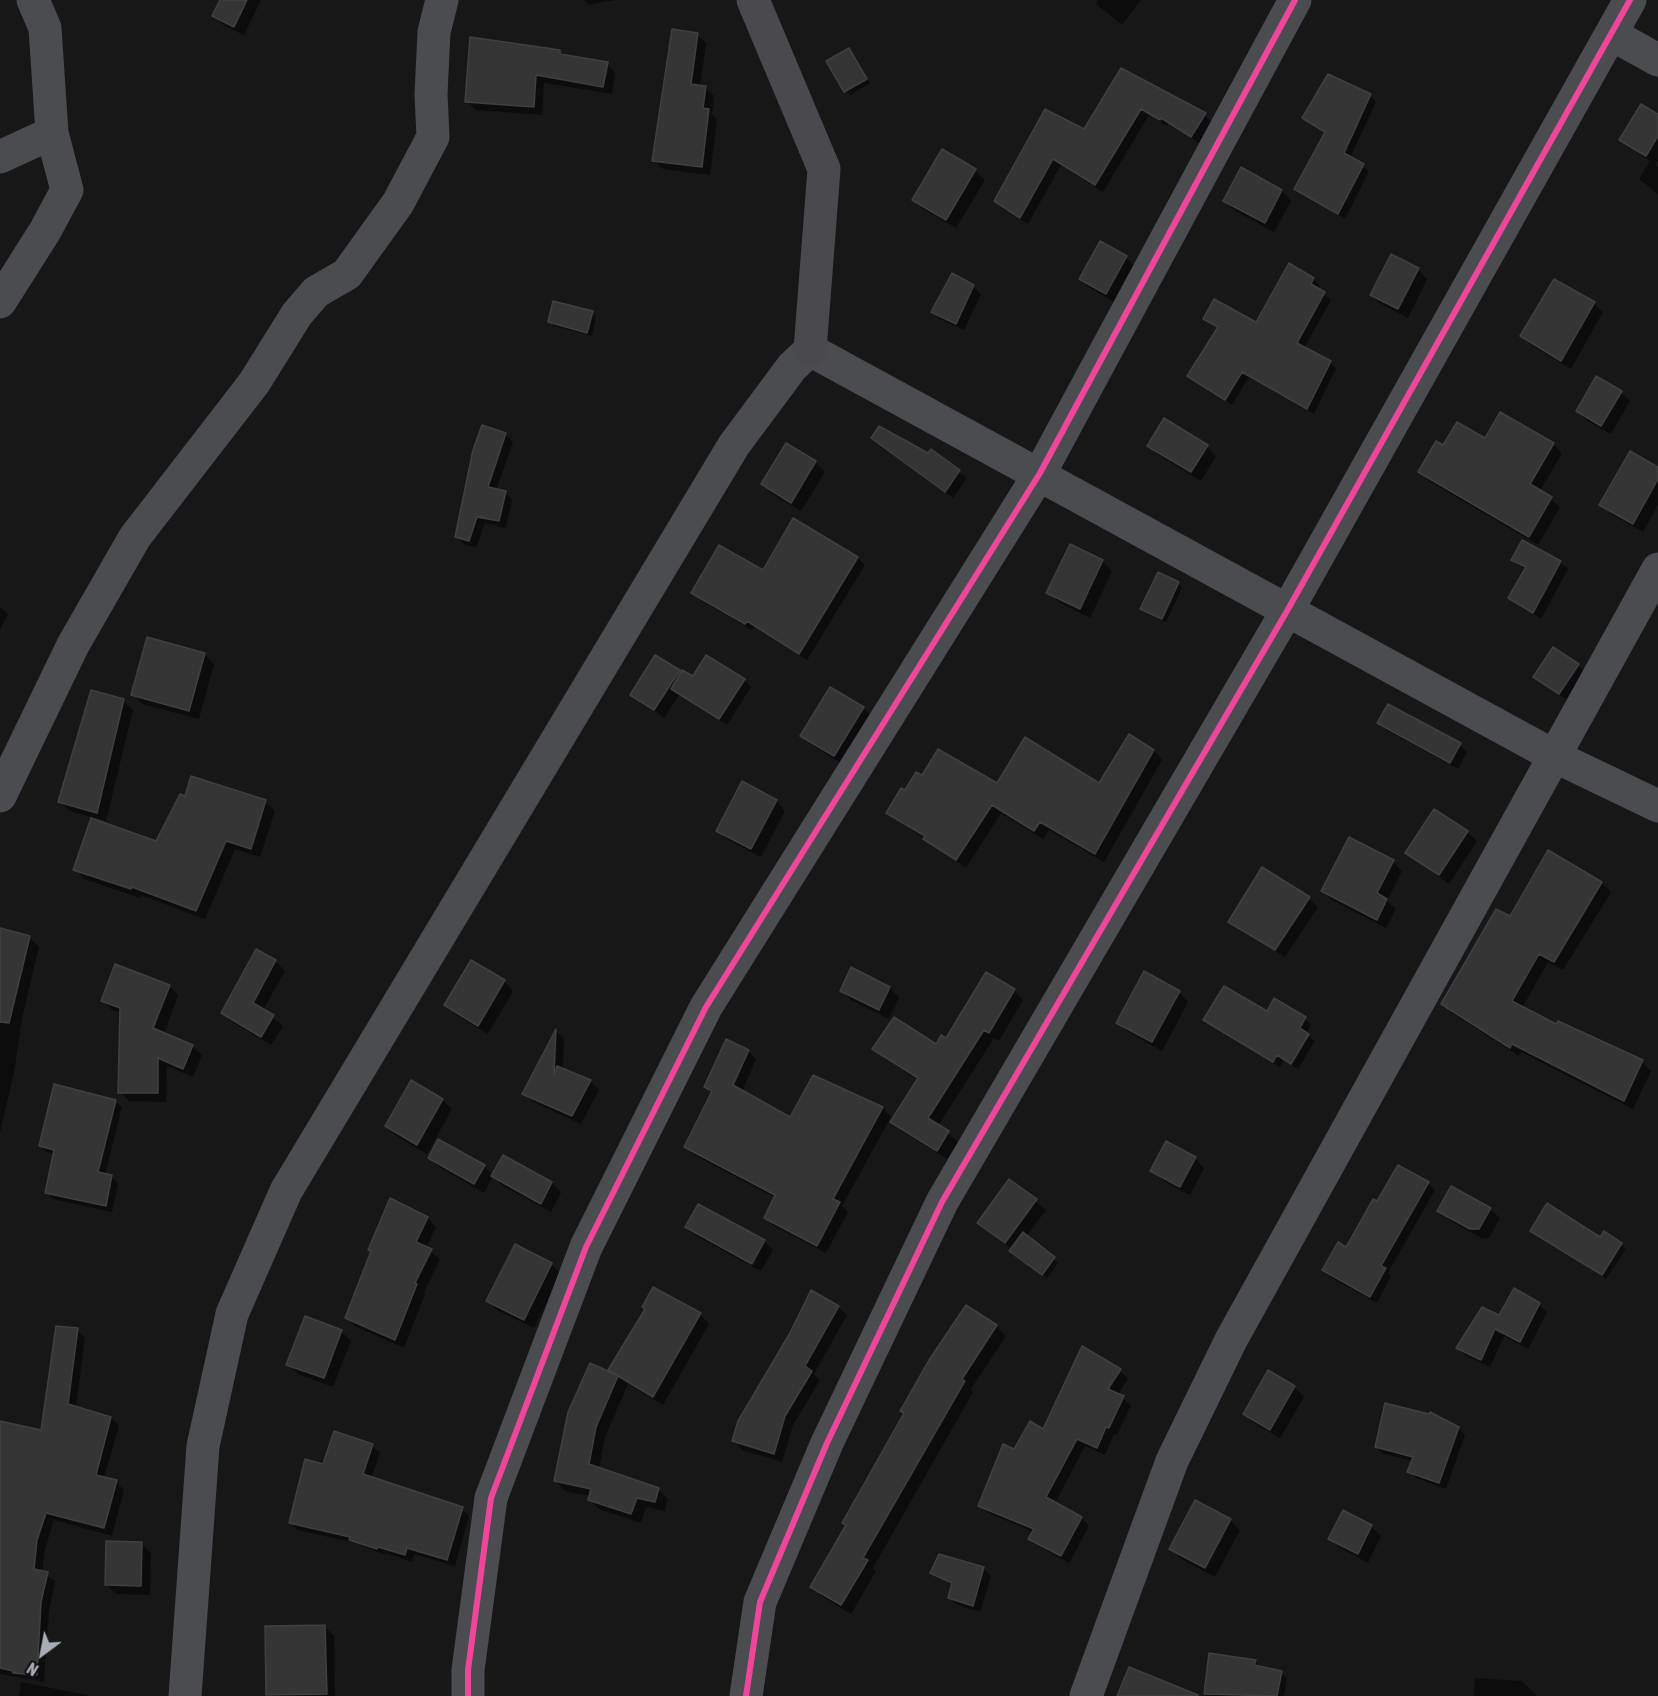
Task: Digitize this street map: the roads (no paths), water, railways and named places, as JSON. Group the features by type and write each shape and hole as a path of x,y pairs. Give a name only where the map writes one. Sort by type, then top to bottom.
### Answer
{"street":[{"path":"0,302 45,231 67,190 52,133 45,28 33,0"},
{"path":"0,796 73,645 135,537 254,383 297,314 316,292 347,274 366,246 388,221 403,195 433,137 430,94 434,32 442,0"},
{"path":"185,1696 203,1446 232,1314 286,1191 734,445 792,367 810,350 824,169 753,0"},
{"path":"468,1696 468,1670 491,1498 586,1246 706,1007 1040,473 1295,0"},
{"path":"746,1696 760,1602 826,1443 942,1202 1287,611 1630,0"},
{"path":"1611,34 1658,60"},
{"path":"0,157 52,133"},
{"path":"810,350 1040,473 1556,757 1658,806"},
{"path":"1086,1696 1172,1461 1231,1340 1556,757 1658,568"}]}
